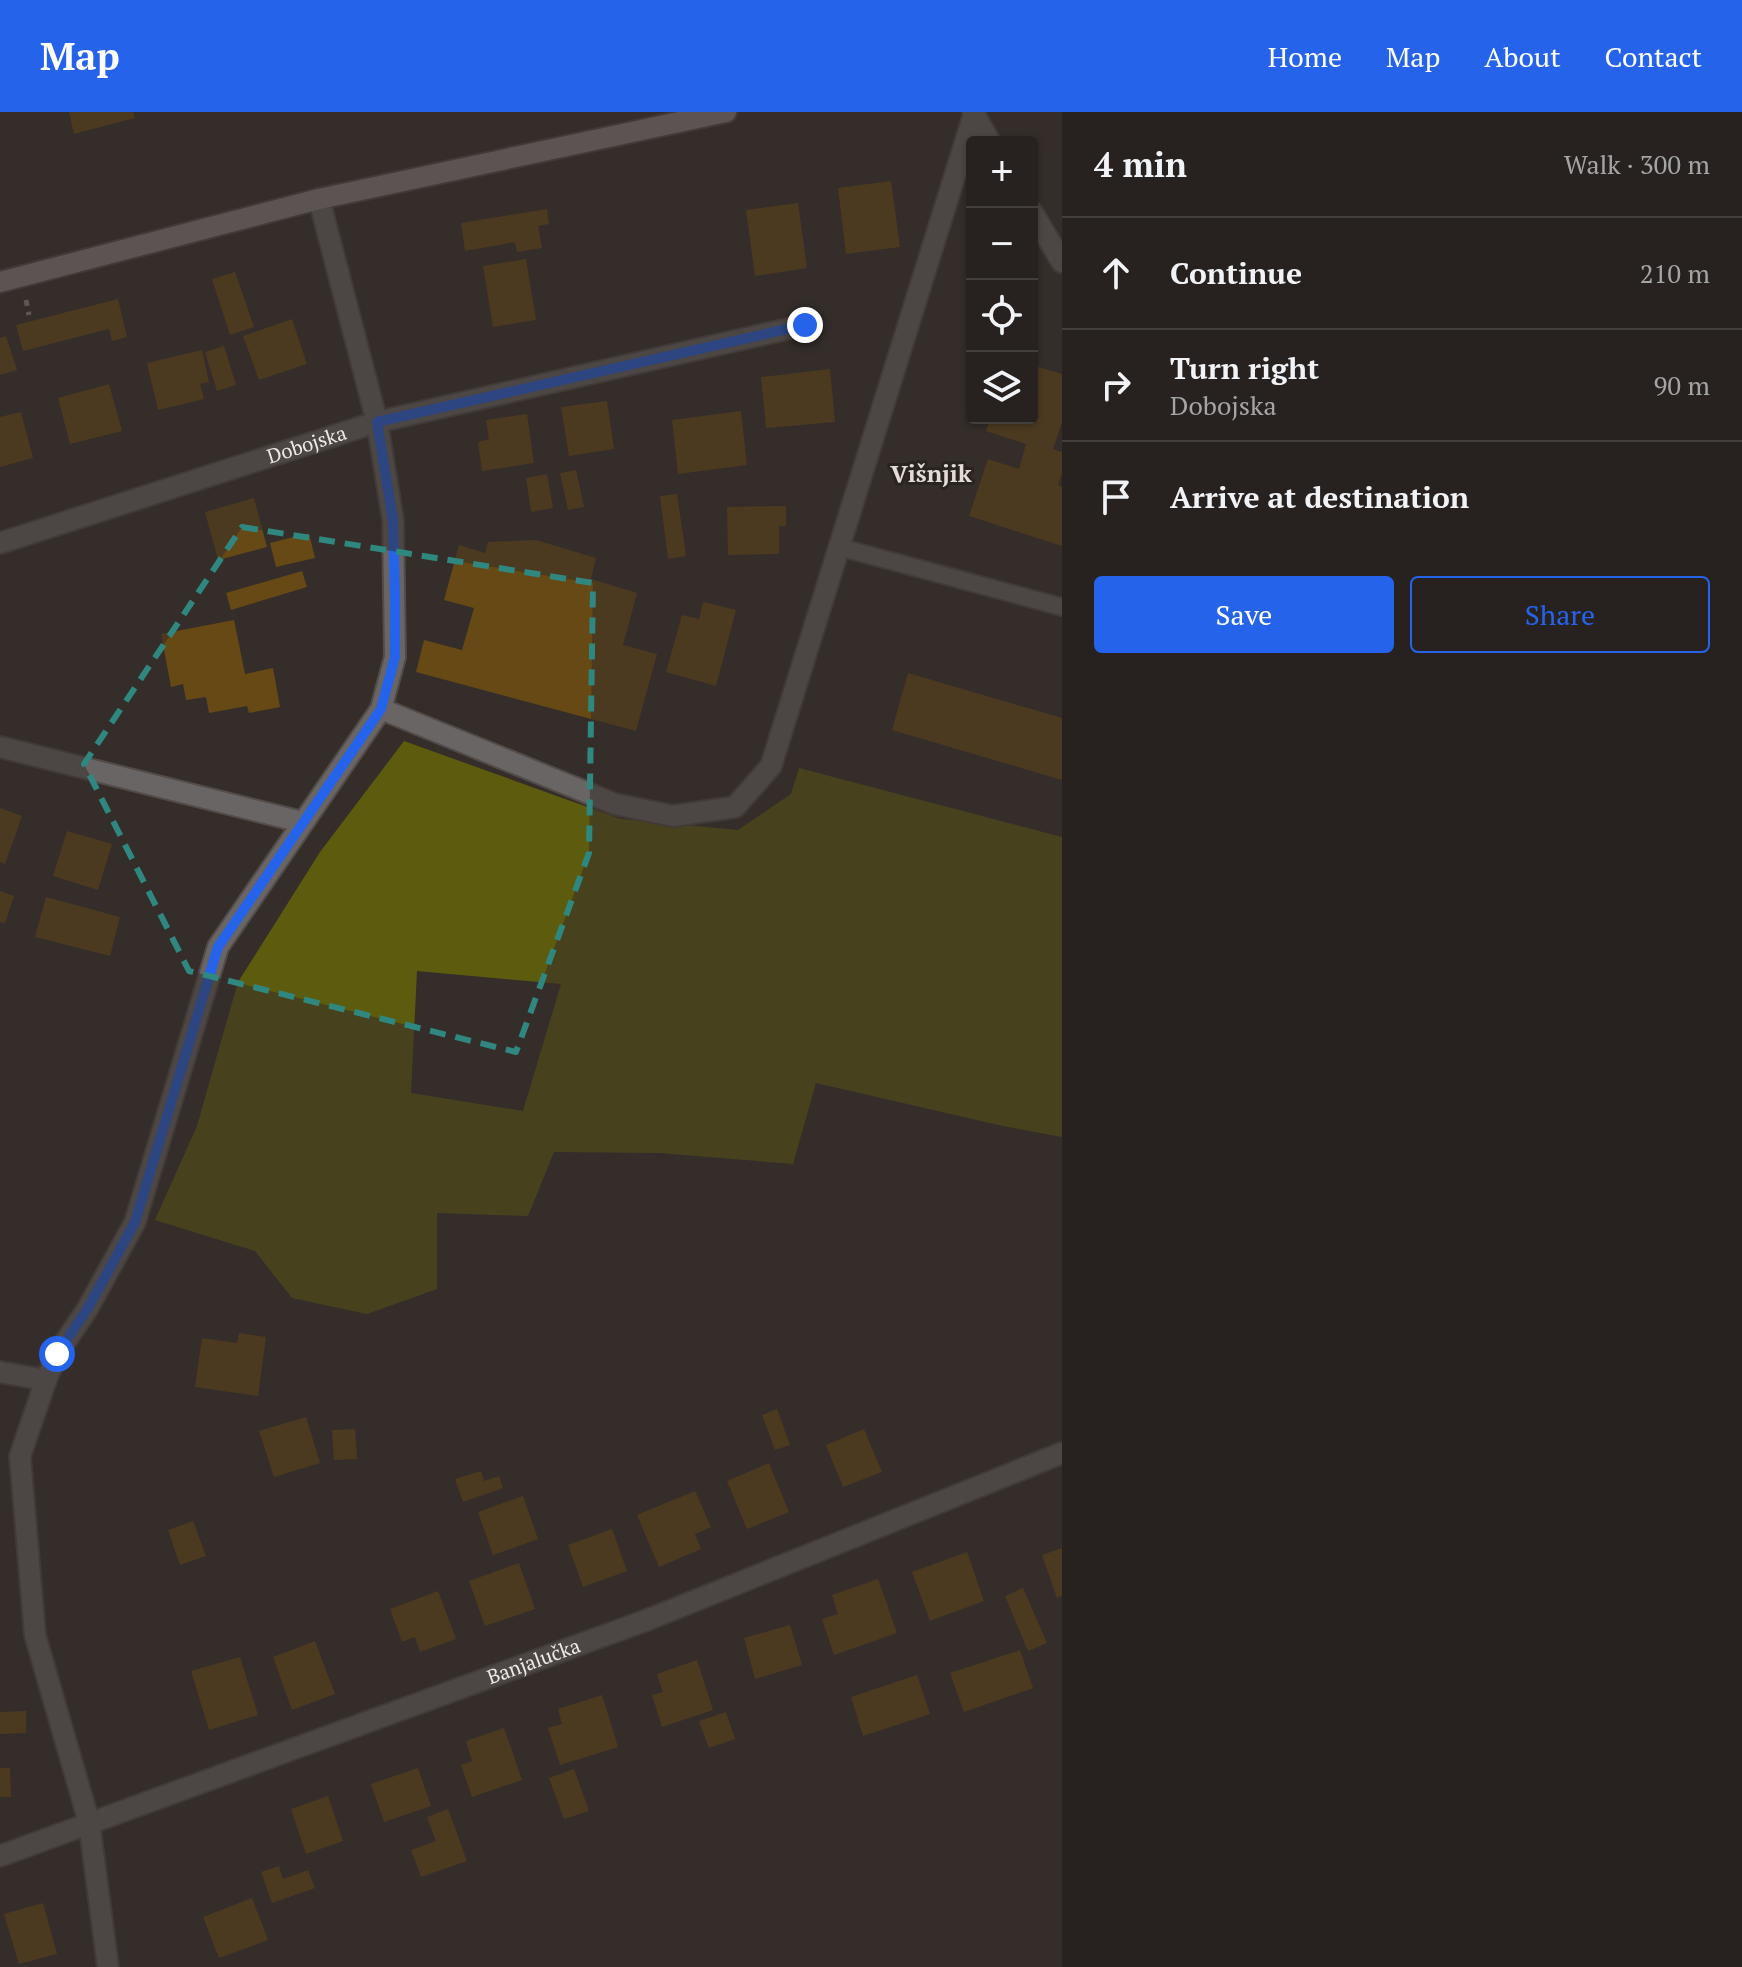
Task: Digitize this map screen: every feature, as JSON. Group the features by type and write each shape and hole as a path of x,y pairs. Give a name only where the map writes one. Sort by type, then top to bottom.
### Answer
{"main road":[{"path":"0,282 319,199 726,112"}],"street":[{"path":"973,113 986,136"},
{"path":"381,709 615,804 673,816 735,807 771,766 973,113"},
{"path":"108,1967 89,1822 35,1635 20,1456 57,1354 88,1308 135,1222 218,947 381,709 395,657 393,520 377,422 319,199"},
{"path":"1038,222 1062,262"},
{"name":"Dobojska","path":"0,543 377,422 805,325"},
{"path":"0,747 302,822"},
{"path":"0,1372 46,1380"},
{"name":"Banjalučka","path":"0,1856 647,1620 1062,1453"}],"lane":[{"path":"839,547 1062,607"}],"highlighted area":[{"path":"242,527 593,583 589,853 516,1052 189,971 84,764"}],"shaded area":[{"path":"404,741 621,819 738,830 791,794 799,768 1062,837 1062,1137 816,1083 793,1164 660,1153 554,1152 528,1216 437,1213 437,1289 367,1314 292,1298 255,1251 155,1220 197,1126 238,982 320,852","holes":["417,971 561,984 523,1111 411,1093"]}],"building":[{"path":"69,112 133,112 135,118 74,134"},
{"path":"891,181 900,247 846,254 838,188"},
{"path":"798,203 807,268 755,276 746,210"},
{"path":"547,209 549,224 538,226 542,248 517,252 515,242 465,251 461,223"},
{"path":"526,259 536,320 493,327 483,266"},
{"path":"235,272 254,327 230,335 212,279"},
{"path":"118,299 127,337 112,341 109,329 23,351 16,325"},
{"path":"292,319 307,364 259,380 243,336"},
{"path":"6,336 17,370 0,375 0,338"},
{"path":"224,346 236,385 217,391 205,352"},
{"path":"202,350 209,382 200,384 204,399 158,410 147,363"},
{"path":"1038,367 1062,374 1062,422 1053,449 1062,452 1062,473 1058,485 1062,487 1062,546 969,516 988,459 1019,469 1026,444 986,431 988,424 1038,424"},
{"path":"830,369 835,422 766,428 761,377"},
{"path":"109,384 122,431 70,444 58,398"},
{"path":"607,401 614,449 569,456 561,407"},
{"path":"741,411 747,465 678,474 672,420"},
{"path":"21,412 33,458 0,467 0,417"},
{"path":"527,414 534,463 482,471 478,442 489,439 486,420"},
{"path":"576,470 584,507 568,510 560,473"},
{"path":"547,474 553,508 531,512 526,478"},
{"path":"677,494 686,556 668,559 660,496"},
{"path":"254,498 267,547 218,560 205,512"},
{"path":"786,506 786,526 779,526 779,554 728,555 727,507"},
{"path":"309,533 315,558 276,567 270,543"},
{"path":"536,540 596,558 591,579 637,593 623,645 657,654 636,731 416,672 424,640 462,650 474,608 444,600 459,545 485,553 488,542"},
{"path":"302,571 307,587 231,610 226,593"},
{"path":"703,602 736,610 716,686 666,672 682,615 699,619"},
{"path":"234,620 245,674 273,668 280,707 249,713 247,706 209,713 206,697 186,700 183,684 171,687 161,634"},
{"path":"908,673 1062,718 1062,780 892,730"},
{"path":"0,808 22,816 5,864 0,862"},
{"path":"67,831 112,844 98,890 53,876"},
{"path":"0,891 14,896 5,923 0,922"},
{"path":"46,897 120,917 110,956 35,937"},
{"path":"239,1333 266,1337 258,1396 195,1387 202,1338 237,1343"},
{"path":"777,1409 790,1445 775,1450 762,1415"},
{"path":"306,1417 320,1463 274,1477 259,1431"},
{"path":"355,1429 357,1459 334,1460 332,1430"},
{"path":"864,1429 882,1472 843,1487 826,1445"},
{"path":"769,1463 789,1512 747,1529 727,1481"},
{"path":"481,1471 484,1481 499,1476 503,1488 463,1502 455,1479"},
{"path":"695,1491 711,1527 695,1534 701,1549 659,1567 637,1515"},
{"path":"523,1496 538,1539 493,1555 478,1512"},
{"path":"193,1521 206,1556 180,1565 168,1530"},
{"path":"612,1529 627,1571 583,1587 568,1545"},
{"path":"1062,1548 1062,1596 1057,1598 1042,1555"},
{"path":"967,1552 984,1601 930,1621 912,1572"},
{"path":"519,1563 535,1609 485,1626 469,1581"},
{"path":"878,1579 897,1633 834,1655 822,1619 838,1614 832,1595"},
{"path":"1023,1588 1047,1643 1028,1651 1005,1596"},
{"path":"438,1591 456,1639 420,1652 415,1637 402,1642 390,1609"},
{"path":"790,1625 802,1665 755,1679 744,1638"},
{"path":"315,1641 335,1694 292,1710 273,1657"},
{"path":"1020,1650 1033,1688 964,1712 950,1673"},
{"path":"240,1657 258,1715 209,1730 191,1671"},
{"path":"697,1660 713,1710 662,1727 652,1695 663,1692 657,1674"},
{"path":"917,1675 930,1714 863,1736 851,1697"},
{"path":"602,1695 618,1747 560,1765 548,1728 562,1724 558,1709"},
{"path":"26,1711 26,1733 0,1734 0,1712"},
{"path":"726,1712 735,1739 709,1748 699,1721"},
{"path":"504,1728 522,1780 472,1797 461,1765 472,1761 466,1741"},
{"path":"0,1768 10,1768 11,1797 0,1797"},
{"path":"418,1768 431,1806 384,1822 371,1784"},
{"path":"574,1769 589,1811 564,1819 549,1778"},
{"path":"328,1796 343,1841 306,1854 291,1809"},
{"path":"448,1809 467,1861 421,1877 411,1850 436,1841 427,1817"},
{"path":"279,1866 283,1879 308,1870 315,1888 272,1903 261,1872"},
{"path":"252,1898 268,1940 219,1958 203,1917"},
{"path":"43,1903 57,1954 19,1964 4,1914"}],"district":[{"name":"Višnjik","path":"931,474"}],"route":[{"path":"57,1354 88,1308 135,1222 175,1086 203,1006 218,947 381,709 395,657 395,596 393,520 377,422 805,325"}]}
